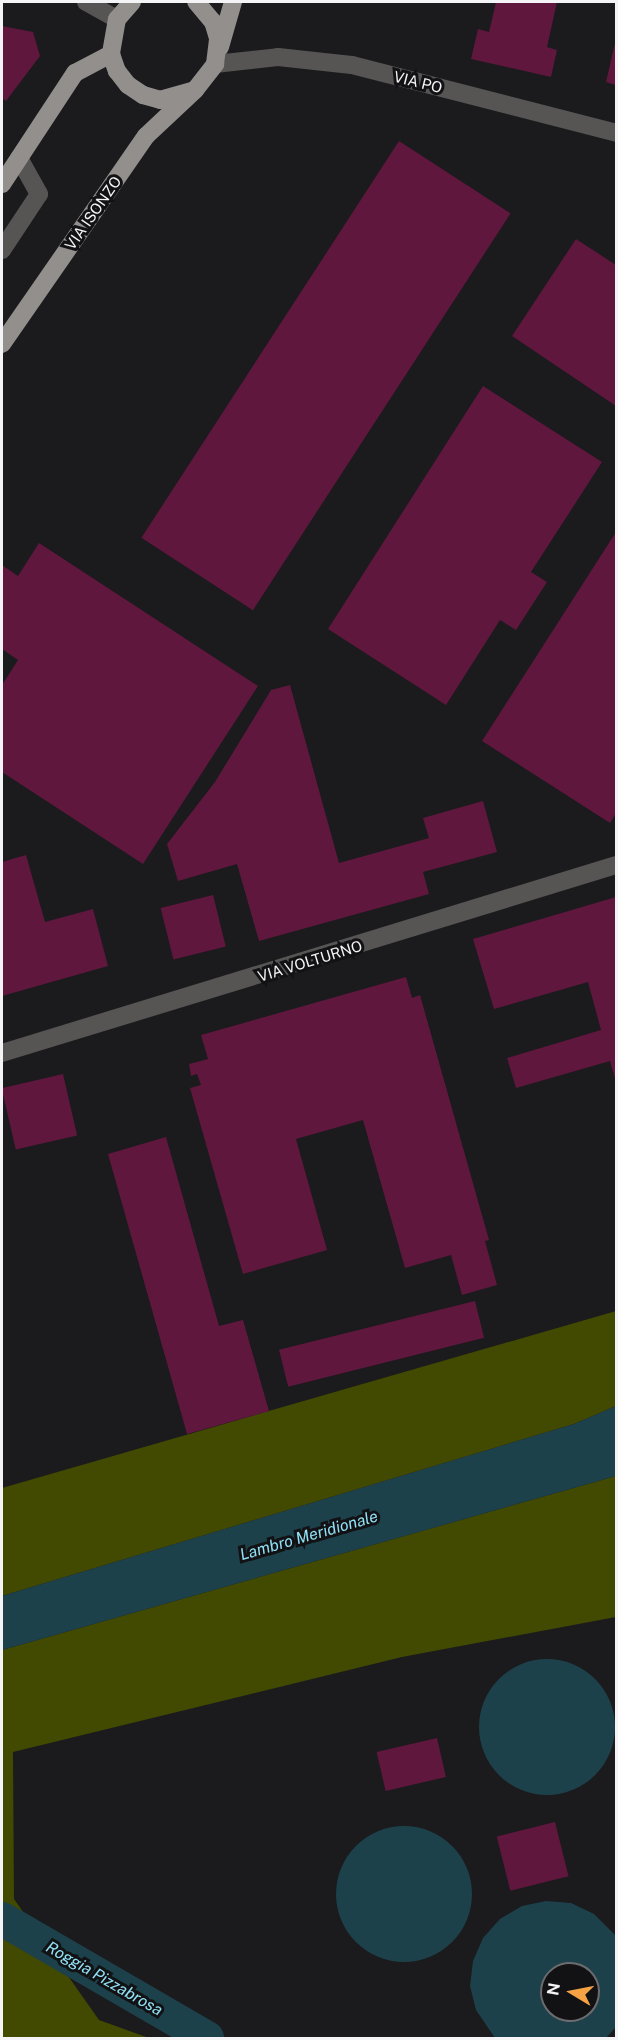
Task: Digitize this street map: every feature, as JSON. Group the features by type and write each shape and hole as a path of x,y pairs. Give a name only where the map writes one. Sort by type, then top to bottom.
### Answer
{"main road":[{"path":"132,2 117,19 111,54 122,78 143,95 160,100 195,90"},
{"path":"196,2 213,22 217,59"},
{"path":"217,59 233,2"},
{"path":"2,184 75,73 111,54"},
{"name":"VIA ISONZO","path":"2,344 146,136 195,90 217,59"}],"street":[{"path":"86,2 117,19"},
{"name":"VIA PO","path":"217,59 278,57 352,65 616,133"},
{"path":"2,250 39,194 19,158"},
{"name":"VIA VOLTURNO","path":"2,1053 616,865"}],"green space":[{"path":"616,1311 616,1406 574,1424 2,1596 2,1488"},
{"path":"616,1476 616,1617 402,1657 13,1752 14,1899 99,2020 149,2038 2,2038 2,1650"}],"water":[{"name":"Lambro Meridionale","path":"616,1406 616,1476 2,1650 2,1596 574,1424"},
{"path":"547,1659 573,1664 595,1679 610,1701 615,1727 610,1753 595,1775 573,1790 547,1795 521,1790 499,1775 484,1753 479,1727 484,1701 499,1679 521,1664"},
{"path":"404,1826 430,1831 452,1846 467,1868 472,1894 467,1920 452,1942 430,1957 404,1962 378,1957 356,1942 341,1920 336,1894 341,1868 356,1846 378,1831"},
{"path":"546,1901 571,1903 594,1914 616,1936 616,2027 606,2038 495,2038 476,2010 470,1986 473,1961 483,1938 500,1919 522,1906"}],"building":[{"path":"496,2 557,2 547,47 557,50 551,77 471,59 478,29 489,32"},
{"path":"2,26 33,32 40,56 6,101 2,98"},
{"path":"616,39 616,85 606,82"},
{"path":"399,141 511,213 253,610 141,538"},
{"path":"576,239 616,265 616,406 512,336"},
{"path":"483,386 602,462 531,572 547,582 516,630 500,620 446,705 328,629"},
{"path":"616,532 616,813 610,823 482,741"},
{"path":"39,543 258,686 143,864 2,772 2,685 18,660 2,649 2,565 18,576"},
{"path":"290,685 339,863 429,838 423,818 483,801 497,852 423,872 429,894 259,941 237,864 178,881 167,844 215,782 271,690"},
{"path":"26,855 45,922 93,909 108,966 2,996 2,862"},
{"path":"213,895 226,946 173,959 161,908"},
{"path":"616,897 616,1082 610,1061 516,1088 507,1058 601,1030 588,982 494,1009 473,939"},
{"path":"406,977 412,998 420,995 489,1240 485,1241 497,1285 462,1295 451,1255 405,1268 363,1120 296,1139 327,1250 243,1274 190,1088 201,1085 197,1074 191,1076 189,1064 208,1059 201,1035"},
{"path":"63,1074 77,1135 16,1150 2,1088"},
{"path":"166,1137 219,1326 243,1320 269,1411 187,1434 108,1154"},
{"path":"475,1301 484,1338 288,1387 279,1350"},
{"path":"437,1738 446,1777 386,1791 377,1752"},
{"path":"555,1822 569,1876 510,1891 497,1837"}],"waterway":[{"name":"Roggia Pizzabrosa","path":"2,1919 207,2038"}]}
